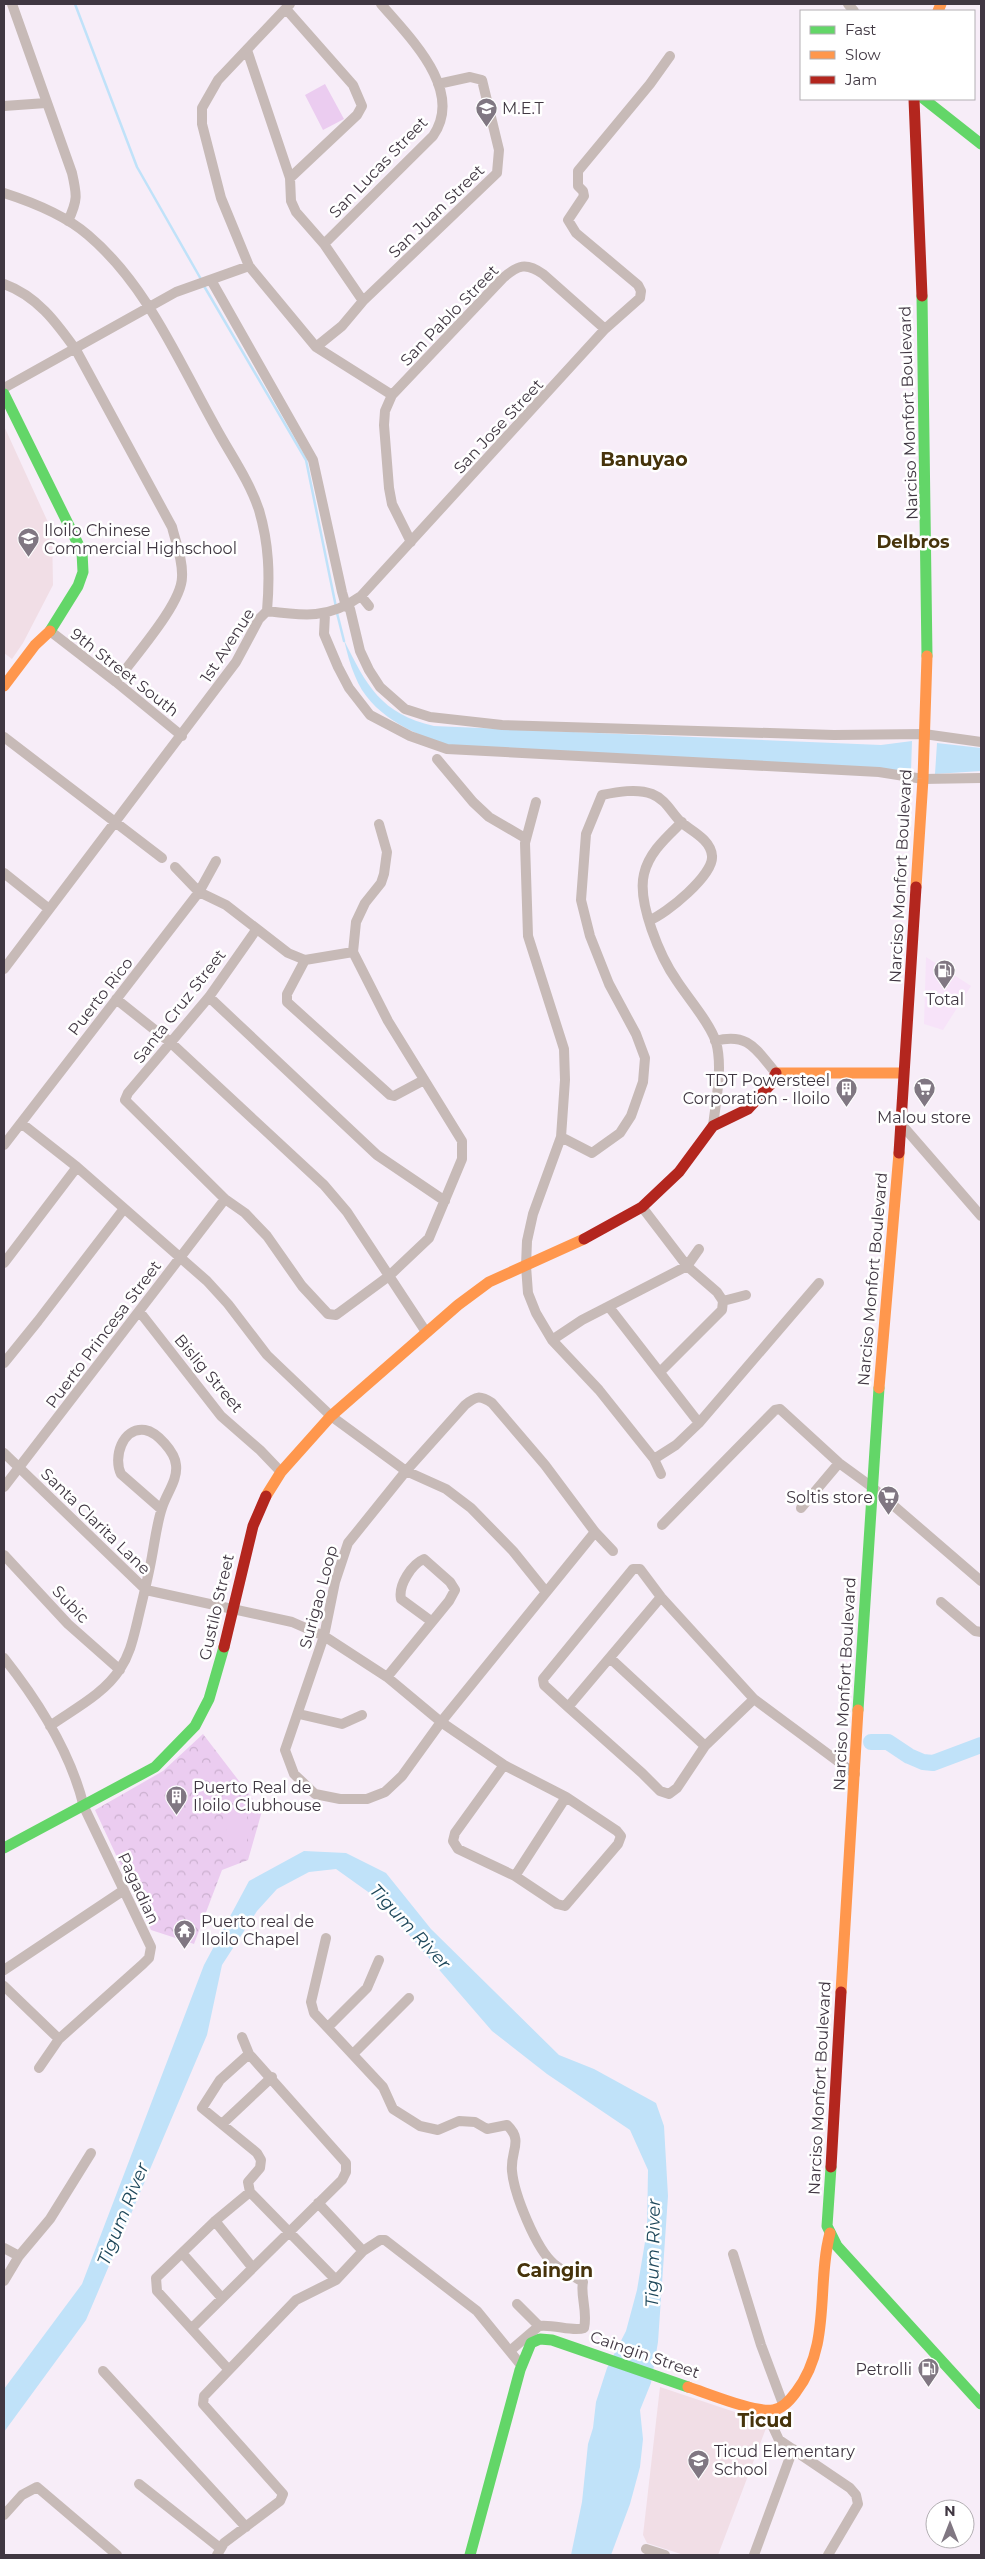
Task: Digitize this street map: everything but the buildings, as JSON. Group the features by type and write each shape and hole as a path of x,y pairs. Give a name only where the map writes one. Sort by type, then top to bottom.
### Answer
{"main road":[{"name":"Narciso Monfort Boulevard","path":"914,100 920,232 927,528 928,642 923,779 903,1073 902,1125 891,1231 872,1487 827,2226 837,2246 981,2404"},
{"path":"925,100 981,144"},
{"path":"4,394 82,552 83,572 78,586 50,631 35,645 4,686"},
{"path":"713,1126 748,1109 770,1085 776,1072 903,1073"},
{"name":"Gustilo Street","path":"4,1848 84,1807 155,1767 195,1726 209,1699 253,1526 267,1494 281,1472 332,1416 426,1332 470,1295 489,1282 576,1243 642,1207 679,1172 713,1126"},
{"path":"771,2411 783,2404 797,2391 807,2373 820,2330 826,2248 830,2233"},
{"name":"Caingin Street","path":"470,2555 522,2365 531,2343 540,2339 552,2340 737,2403 771,2411"}],"street":[{"path":"10,4 69,162 77,195 76,204 68,221"},
{"name":"San Lucas Street","path":"324,244 433,136 440,126 443,114 438,84 423,55 381,4"},
{"path":"290,178 357,116 362,106 353,85 288,7 218,80 202,108 202,124 221,198 249,266 316,347 392,395 385,411 384,425 389,488 392,504 411,542"},
{"path":"247,50 290,178 291,201 296,212 324,244 363,301"},
{"name":"San Jose Street","path":"337,610 361,596 605,330 640,298 641,291 638,285 570,225 569,216 584,196 576,177 578,172 650,84 670,56"},
{"name":"San Juan Street","path":"316,347 342,326 363,301 497,173 499,150 482,80 470,77 438,84"},
{"path":"4,106 46,103"},
{"name":"1st Avenue","path":"4,193 24,199 68,221 87,234 103,248 134,282 250,488 266,540 270,568 268,611 259,619 236,662 182,736 4,969"},
{"path":"4,388 194,285 249,266"},
{"name":"San Pablo Street","path":"392,395 503,278 521,266 532,266 605,330"},
{"path":"210,280 313,460 337,610 324,634 349,688 370,714 410,736 447,749 879,772 923,779 981,778"},
{"path":"4,284 33,299 57,323 76,350 172,528 180,555 182,578 177,599 116,682"},
{"path":"361,596 369,606"},
{"path":"268,611 299,615 350,610 360,651 380,687 406,709 430,717 511,726 834,735 924,734 981,742"},
{"name":"9th Street South","path":"50,631 182,736"},
{"path":"4,737 162,858"},
{"path":"437,759 473,802 489,817 525,838"},
{"path":"560,1138 592,1154 620,1133 631,1116 643,1082 645,1058 636,1034 609,984 590,936 581,900 586,834 598,800 602,795 616,792 651,794 668,804 682,822 696,831 713,857 708,868 687,893 670,910 650,920"},
{"path":"536,802 525,838 528,936 564,1049 565,1080 560,1138 533,1214 526,1266 528,1293 536,1313 552,1340 599,1390 654,1459 660,1474"},
{"path":"682,822 653,854 644,872 644,893 657,944 672,974 715,1041 717,1069 713,1126"},
{"path":"225,1199 245,1213 266,1236 302,1286 328,1314 336,1315 388,1276 429,1238 445,1201 462,1159 462,1141 388,1021 353,952 356,922 365,903 381,883 384,874 387,852 379,824"},
{"name":"Puerto Rico","path":"4,1146 200,892 216,862"},
{"path":"175,866 200,892 226,905 288,953 305,960 353,952"},
{"path":"4,873 49,909"},
{"name":"Santa Cruz Street","path":"225,1199 125,1100 128,1093 209,997 256,930"},
{"path":"305,960 287,994 287,1002 390,1095 394,1096 424,1080"},
{"path":"209,997 377,1155 445,1201"},
{"path":"116,1000 170,1042 324,1185 347,1212 426,1332"},
{"path":"715,1041 739,1038 754,1047 776,1072"},
{"path":"21,1123 76,1167 123,1210 207,1281 228,1304 266,1355 332,1416 406,1471 446,1489 471,1508 513,1551 546,1592"},
{"path":"902,1125 981,1216"},
{"path":"4,1263 76,1167"},
{"name":"Puerto Princesa Street","path":"4,1487 20,1469 225,1199"},
{"path":"642,1207 687,1266 716,1292 723,1301 722,1310 660,1372"},
{"path":"4,1362 123,1210"},
{"path":"552,1340 582,1320 687,1266 699,1249"},
{"path":"654,1459 676,1445 699,1423 819,1284"},
{"path":"723,1301 746,1295"},
{"path":"610,1307 699,1423"},
{"name":"Bislig Street","path":"139,1311 221,1416 260,1450 281,1472"},
{"name":"Surigao Loop","path":"441,1722 402,1776 385,1792 367,1799 340,1799 315,1794 294,1774 285,1750 299,1714 324,1636 335,1582 348,1543 406,1471 465,1405 475,1397 483,1397 492,1403 545,1465 595,1532"},
{"path":"662,1525 775,1410 780,1409 839,1463 872,1487 981,1581"},
{"path":"50,1726 86,1702 120,1670 131,1650 146,1590 161,1509 176,1476 176,1461 158,1436 150,1431 141,1430 132,1433 122,1442 117,1455 117,1466 121,1474 161,1509"},
{"name":"Santa Clarita Lane","path":"4,1453 146,1590 292,1622 324,1636 386,1677 441,1722 504,1766 566,1797 617,1831 621,1836 618,1844 565,1906 556,1904 515,1876"},
{"path":"801,1508 839,1463"},
{"path":"441,1722 595,1532 613,1551"},
{"name":"Subic","path":"4,1555 68,1624 120,1670"},
{"path":"386,1677 449,1601 454,1590 450,1582 424,1559 419,1561 403,1583 400,1594 401,1599 431,1621"},
{"path":"754,1700 705,1746 677,1788 669,1794 660,1791 642,1772 544,1685 543,1679 633,1569 640,1569 661,1597 754,1700 855,1774"},
{"path":"568,1707 661,1597"},
{"path":"941,1602 975,1631 981,1632"},
{"name":"Pagadian","path":"4,1658 50,1726 78,1783 84,1807 151,1947 149,1958 59,2039 39,2068"},
{"path":"610,1659 705,1746"},
{"path":"299,1714 342,1724 362,1716"},
{"path":"504,1766 455,1833 454,1841 458,1849 515,1876 566,1797"},
{"path":"4,1970 124,1890"},
{"path":"326,1938 311,2002 314,2013 383,2087 393,2109 420,2126 438,2130 459,2120 476,2122 487,2129 507,2124 513,2131 517,2141 512,2171 525,2221 553,2264 583,2282 586,2313 584,2328 577,2329 554,2324 539,2326 510,2351"},
{"path":"328,2027 368,1988 379,1960"},
{"path":"4,1986 59,2039"},
{"path":"352,2054 409,1998"},
{"path":"192,2328 221,2297 342,2180 346,2172 346,2163 250,2054 242,2037"},
{"path":"250,2054 220,2080 202,2105 202,2108 261,2160 260,2168 248,2182 250,2192 336,2280"},
{"path":"222,2124 272,2077"},
{"path":"4,2281 19,2256 50,2219 91,2153"},
{"path":"229,2370 157,2291 155,2285 156,2278 214,2221 250,2192"},
{"path":"318,2203 363,2251"},
{"path":"214,2221 252,2267"},
{"path":"139,2484 219,2552 246,2526 280,2501 283,2494 202,2404 204,2396 296,2300 336,2280 363,2251 380,2240 385,2240 477,2311 522,2365"},
{"path":"4,2248 19,2256"},
{"path":"182,2254 221,2297"},
{"path":"732,2254 761,2345 783,2404"},
{"path":"517,2304 539,2326"},
{"path":"103,2371 246,2526"},
{"path":"771,2411 773,2427 779,2440 850,2488 856,2495 858,2504 828,2555"},
{"path":"754,2555 793,2449"},
{"path":"4,2515 22,2495 37,2487 117,2555"},
{"path":"646,2549 665,2555"}],"shaded area":[{"name":"Iloilo Chinese Commercial Highschool","path":"4,426 52,531 53,585 23,643 12,659 4,653"},
{"path":"926,957 971,986 943,1030 924,1024"},
{"name":"Ticud Elementary School","path":"660,2387 768,2423 718,2555 684,2555 647,2543 643,2535"}],"green space":[{"path":"325,84 344,119 323,130 305,95"},
{"path":"203,1734 262,1811 248,1860 222,1870 194,1944 151,1930 95,1810 163,1771"},
{"path":"227,1814 247,1814 247,1847 227,1847"}],"water":[{"path":"344,640 360,671 377,695 401,714 434,726 881,745 912,741 911,772 448,746 420,735 394,721 371,702 355,676"},
{"path":"937,743 981,748 981,771 935,774"},
{"name":"Tigum River","path":"304,1851 346,1853 386,1873 431,1929 559,2055 594,2069 656,2103 664,2126 668,2196 658,2342 651,2383 640,2410 643,2439 640,2467 630,2504 611,2555 571,2555 582,2502 588,2444 593,2428 596,2402 607,2368 626,2331 637,2290 647,2230 648,2170 630,2130 547,2074 492,2031 378,1899 336,1869 309,1872 277,1889 257,1911 222,1965 207,2035 86,2320 4,2432 4,2389 82,2284 204,1965 249,1881"}],"waterway":[{"path":"75,4 137,167 202,281"},
{"path":"204,286 306,460 336,607"},
{"path":"337,613 344,641"},
{"path":"871,1742 888,1742 909,1756 923,1762 933,1763 981,1745"}],"traffic: fast":[{"path":"925,100 981,144"},
{"path":"922,296 927,656"},
{"path":"4,394 82,552 83,572 78,586 50,631"},
{"path":"858,1710 879,1388"},
{"path":"4,1848 155,1767 195,1726 209,1699 224,1647"},
{"path":"831,2167 827,2226 837,2246 981,2404"},
{"path":"470,2555 520,2370 531,2343 540,2339 552,2340 688,2387"}],"traffic: slow":[{"path":"938,10 941,4"},
{"path":"4,686 35,645 50,631"},
{"path":"916,887 923,779 927,656"},
{"path":"776,1073 903,1073"},
{"path":"879,1388 899,1153"},
{"path":"266,1496 281,1472 331,1416 458,1305 489,1282 584,1239"},
{"path":"841,1992 858,1710"},
{"path":"688,2387 755,2409 773,2410 780,2408 792,2398 807,2374 815,2355 819,2335 826,2253 830,2233"}],"traffic: jam":[{"path":"914,100 922,296"},
{"path":"899,1153 916,887"},
{"path":"584,1239 642,1207 679,1172 713,1126 748,1109 770,1085 776,1073"},
{"path":"224,1647 253,1526 266,1496"},
{"path":"831,2167 841,1992"}],"place":[{"name":"M.E.T","path":"486,127"},
{"name":"Iloilo Chinese Commercial Highschool","path":"28,558"},
{"name":"Total","path":"945,989"},
{"name":"Malou store","path":"924,1107"},
{"name":"TDT Powersteel Corporation - Iloilo","path":"846,1108"},
{"name":"Soltis store","path":"889,1516"},
{"name":"Puerto Real de Iloilo Clubhouse","path":"177,1815"},
{"name":"Puerto real de Iloilo Chapel","path":"185,1949"},
{"name":"Petrolli","path":"928,2388"},
{"name":"Ticud Elementary School","path":"698,2479"}],"district":[{"name":"Banuyao","path":"644,459"},
{"name":"Delbros","path":"913,542"},
{"name":"Caingin","path":"555,2270"},
{"name":"Ticud","path":"765,2420"}]}
